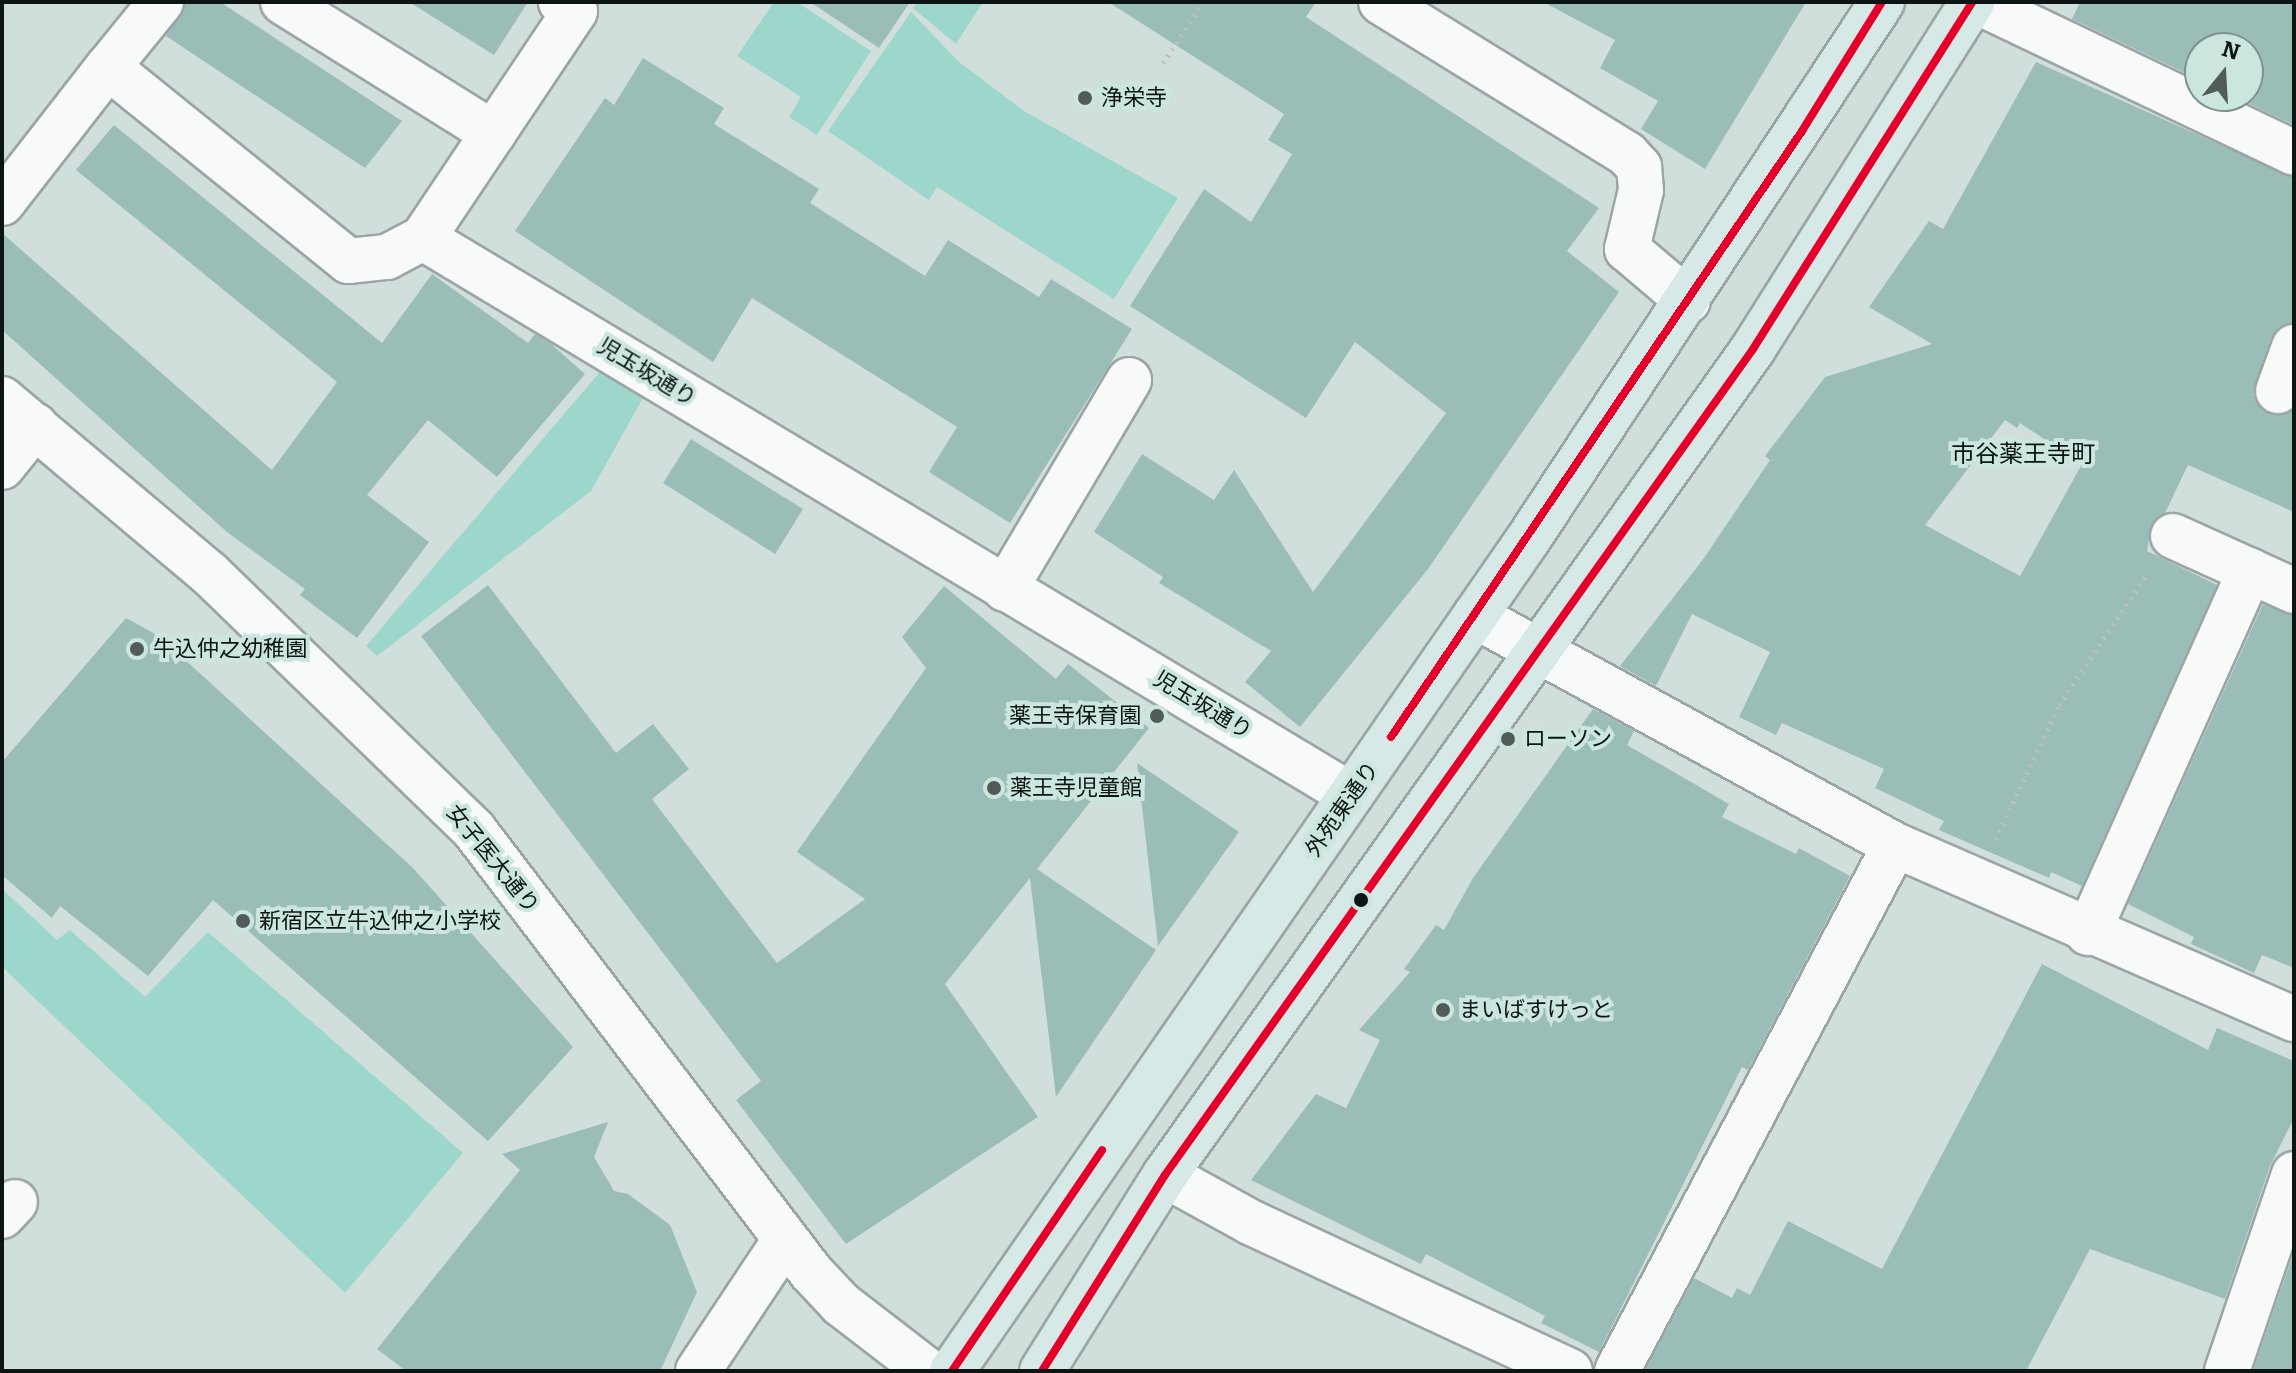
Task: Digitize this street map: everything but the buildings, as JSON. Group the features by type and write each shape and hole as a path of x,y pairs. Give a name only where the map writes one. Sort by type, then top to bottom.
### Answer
{"main road":[{"name":"外苑東通り","path":"952,1371 1475,616 1688,301 1882,2"},
{"path":"1042,1371 1165,1175 1753,349 1975,2"}],"street":[{"path":"2,203 161,2"},
{"path":"283,2 493,133"},
{"path":"108,67 348,261 387,257 423,238 575,11 561,2"},
{"path":"1381,2 1427,14 1627,154 1639,167 1641,190 1627,249 1688,301"},
{"path":"1975,2 2294,153"},
{"name":"児玉坂通り","path":"423,238 1351,795"},
{"path":"2278,391 2294,347"},
{"path":"1005,589 1129,380"},
{"path":"2,467 19,413"},
{"name":"女子医大通り","path":"19,413 210,574 474,830 785,1240 841,1304 928,1371"},
{"path":"2173,536 2294,591"},
{"path":"2088,933 2250,571"},
{"path":"1475,616 1895,845 2088,933 2294,1019"},
{"path":"1617,1371 1895,845"},
{"path":"2227,1371 2294,1174"},
{"path":"1165,1175 1250,1222 1570,1371"},
{"path":"698,1371 785,1240"}],"path":[{"path":"1163,63 1203,2"},
{"path":"1975,883 2059,705 2173,536"}],"green space":[{"path":"774,2 797,2 871,51 817,135 789,117 801,97 737,56"},
{"path":"917,2 983,2 956,44 913,8"},
{"path":"911,12 959,62 1024,111 1178,198 1114,299 937,187 929,200 828,131"},
{"path":"600,372 643,398 591,491 377,656 366,646"},
{"path":"2,889 57,940 70,930 145,997 208,932 463,1153 345,1293 2,967"}],"transit line":[{"path":"1391,737 1802,131 1882,2"},
{"path":"1042,1371 1165,1175 1753,349 1972,2"},
{"path":"952,1371 1102,1150"}],"place":[{"name":"浄栄寺","path":"1085,98"},
{"name":"牛込仲之幼稚園","path":"137,649"},
{"name":"薬王寺保育園","path":"1157,716"},
{"name":"ローソン","path":"1508,739"},
{"name":"薬王寺児童館","path":"994,788"},
{"name":"新宿区立牛込仲之小学校","path":"243,921"},
{"name":"まいばすけっと","path":"1443,1010"}],"district":[{"name":"市谷薬王寺町","path":"2023,455"}]}
